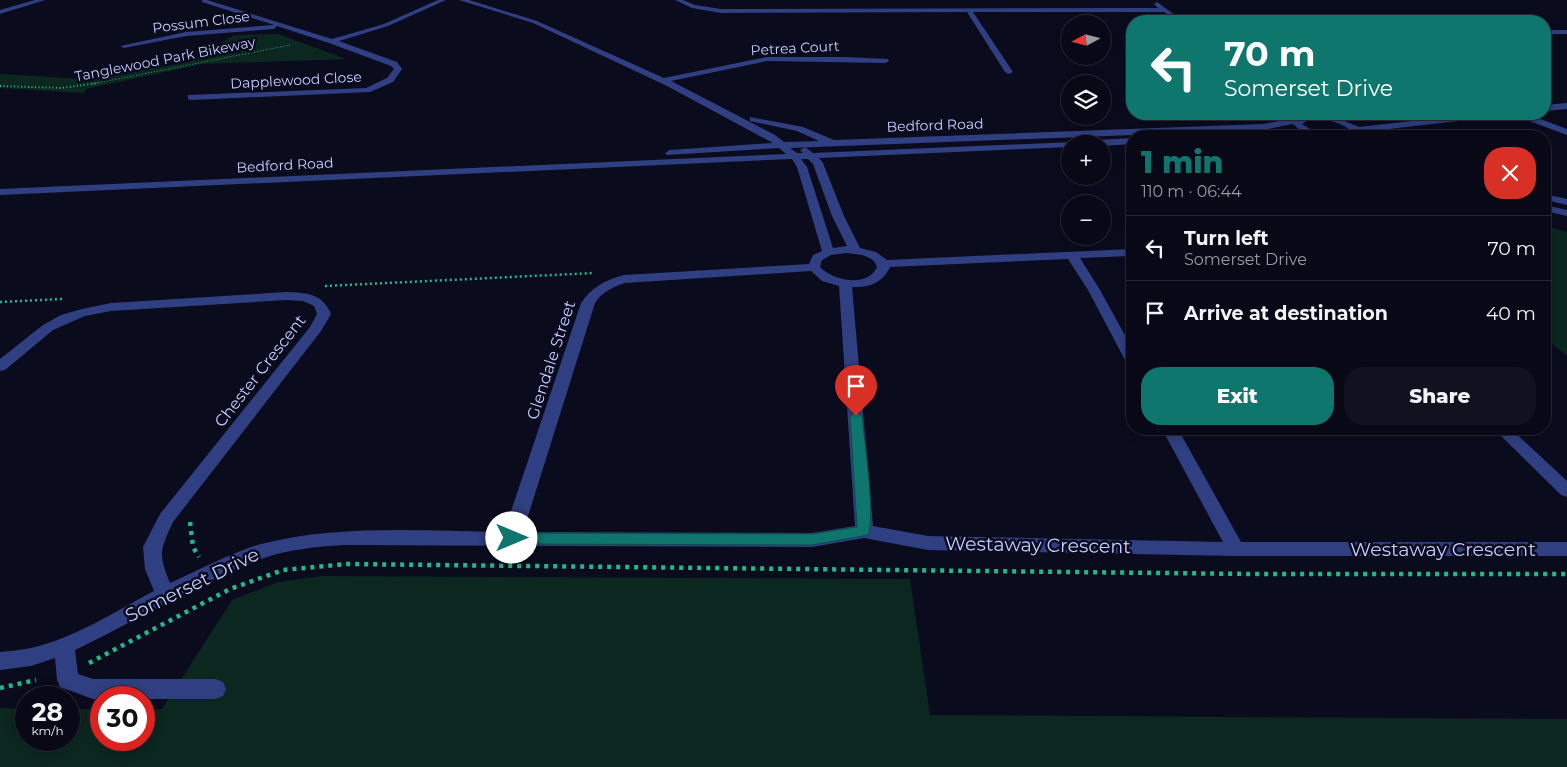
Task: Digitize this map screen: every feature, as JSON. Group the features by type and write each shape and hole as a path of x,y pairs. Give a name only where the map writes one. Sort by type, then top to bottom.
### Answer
{"street":[{"path":"0,12 42,0"},
{"path":"332,41 386,25 443,0"},
{"path":"462,0 535,22 666,82 716,102 781,133 811,155 820,166 838,216 855,250"},
{"path":"678,0 694,7 721,11 836,8 969,11 1164,10"},
{"path":"992,0 1000,10"},
{"path":"1152,0 1171,15"},
{"name":"Dapplewood Close","path":"191,97 367,90 390,80 398,68 394,64 332,41 204,1"},
{"path":"969,11 1009,72"},
{"name":"Possum Close","path":"124,46 157,38 186,34 282,26"},
{"path":"1551,32 1567,32"},
{"name":"Petrea Court","path":"666,82 767,59 885,61"},
{"path":"666,82 766,134 783,145 794,156 802,167 828,252"},
{"path":"1551,107 1567,106"},
{"path":"753,119 800,129 826,141 846,143"},
{"name":"Bedford Road","path":"1181,130 1258,127 1289,120"},
{"path":"1298,120 1297,124 1306,130"},
{"path":"1334,120 1348,124 1352,130"},
{"path":"1344,120 1398,124"},
{"path":"1365,130 1436,120"},
{"path":"1535,120 1567,132"},
{"name":"Bedford Road","path":"572,166 686,150 1126,132"},
{"path":"1111,142 1126,141"},
{"path":"1111,149 1118,148 1114,142"},
{"name":"Bedford Road","path":"0,192 1061,145"},
{"path":"1037,146 1049,151 1061,152"},
{"path":"1551,198 1567,202"},
{"path":"1551,209 1567,213"},
{"path":"855,250 877,257 883,264 884,269 875,279 856,284 824,278 814,268 817,258 828,252 855,250"},
{"path":"883,264 1126,252"},
{"path":"1071,254 1094,290 1126,349"},
{"name":"Glendale Street","path":"512,538 588,302 595,293 610,283 624,279 814,268"},
{"path":"844,283 864,511 864,531"},
{"name":"Chester Crescent","path":"0,367 39,334 65,318 85,312 111,307 286,296 305,297 320,304 324,314 316,328 166,519 152,547 155,569 165,594"},
{"path":"1173,435 1236,549"},
{"path":"1508,435 1567,491"},
{"name":"Westaway Crescent","path":"512,538 812,540 864,531 928,543 1236,549 1567,549"},
{"name":"Somerset Drive","path":"0,661 31,657 64,646 117,621 165,594 261,550 306,540 343,538 512,538"},
{"path":"64,646 68,680 93,689 215,689"}],"path":[{"name":"Tanglewood Park Bikeway","path":"0,86 50,88 84,86 294,44"},
{"path":"320,286 595,273"},
{"path":"0,302 68,299"},
{"path":"0,688 32,682 96,660 230,589 283,570 347,564 1254,574 1567,574"}],"green space":[{"path":"278,34 346,59 203,64 86,89 84,93 0,88 0,74 85,79 188,62 234,35"},
{"path":"1551,228 1567,232 1567,356 1551,343"},
{"path":"322,576 910,579 930,715 1567,719 1567,767 0,767 0,708 15,709 15,751 80,751 80,709 90,709 90,751 155,751 155,709 162,709 232,600 278,582"}],"route":[{"path":"512,538 812,540 864,531 856,416"}]}
